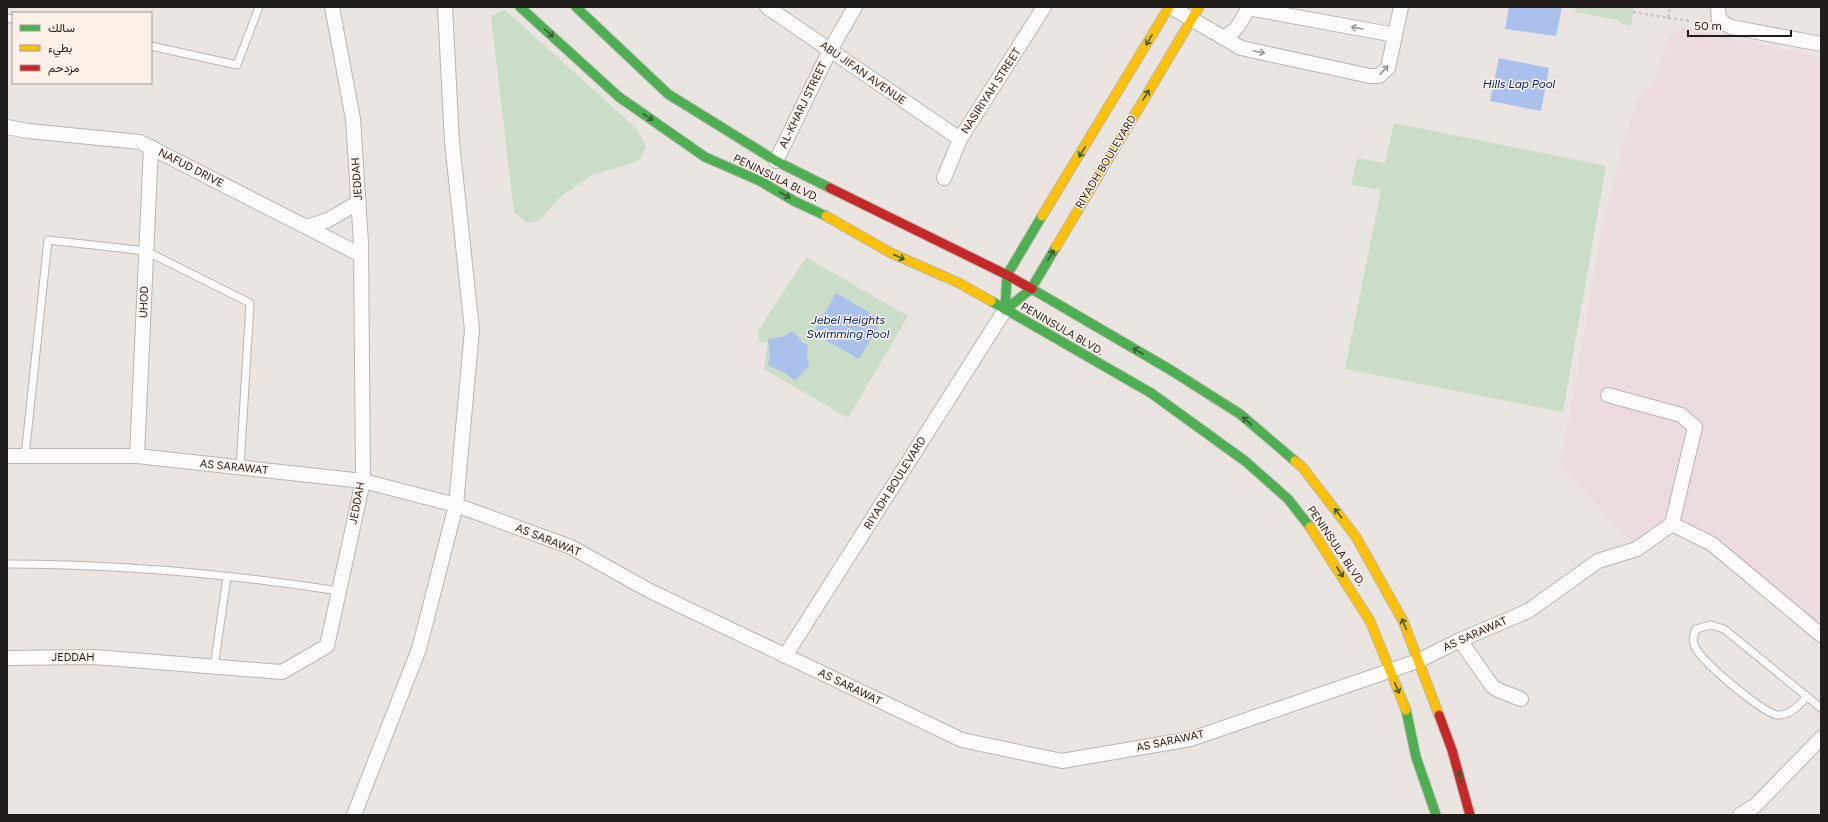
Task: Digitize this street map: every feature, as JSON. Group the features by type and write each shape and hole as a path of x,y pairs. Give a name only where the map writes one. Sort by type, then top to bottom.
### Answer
{"main road":[{"name":"PENINSULA BLVD.","path":"520,7 619,97 705,157 760,181 794,201 830,218 892,253 959,283 1151,393 1245,462 1288,499 1319,539 1370,620 1407,710 1416,757 1436,815"},
{"name":"PENINSULA BLVD.","path":"576,7 668,94 776,161 1007,275 1169,369 1240,414 1303,468 1356,537 1403,620 1452,750 1470,815"},
{"name":"RIYADH BOULEVARD","path":"1005,310 1007,275 1170,7"},
{"name":"RIYADH BOULEVARD","path":"1005,310 1031,289 1199,7"}],"street":[{"name":"JEDDAH","path":"7,658 94,657 282,672 327,646 363,481 361,255 359,202 353,119 332,7"},
{"path":"354,815 419,649 456,505 472,330 452,142 445,7"},
{"name":"ABU JIFAN AVENUE","path":"767,7 960,139"},
{"name":"AL-KHARJ STREET","path":"776,161 830,50 855,7"},
{"name":"NASIRIYAH STREET","path":"944,178 960,139 1044,7"},
{"path":"1170,7 1241,48 1370,76 1378,76 1388,68 1402,7"},
{"path":"1718,7 1718,20 1731,27 1821,44"},
{"path":"1224,37 1230,35 1237,27 1249,8 1395,35"},
{"name":"NAFUD DRIVE","path":"7,127 28,131 140,142 361,255"},
{"name":"UHOD","path":"137,456 151,148"},
{"path":"307,227 328,220 359,202"},
{"name":"RIYADH BOULEVARD","path":"785,656 1005,310"},
{"path":"1608,395 1681,415 1695,427 1672,524 1712,544 1821,635"},
{"name":"AS SARAWAT","path":"7,456 137,456 240,467 363,481 456,505 571,547 650,591 962,740 1062,760 1191,739 1418,660 1460,640 1528,612 1598,561 1637,549 1672,524"},
{"path":"1460,640 1492,686 1521,699"},
{"path":"1740,815 1756,805 1821,738"}],"lane":[{"path":"152,46 237,66 259,7"},
{"path":"25,456 48,240 146,251 250,303 240,467"},
{"path":"7,564 93,565 168,569 339,591"},
{"path":"214,667 227,577"},
{"path":"1807,696 1799,706 1787,713 1778,715 1767,712 1724,678 1699,655 1694,645 1696,629 1711,625 1724,629 1807,696 1821,708"}],"path":[{"path":"1668,18 1670,7"},
{"path":"1633,12 1691,21"}],"shaded area":[{"path":"1683,28 1821,57 1821,627 1678,527 1641,550 1559,466 1567,432 1598,248 1624,139 1644,85 1653,87 1668,37"}],"green space":[{"path":"1576,7 1634,7 1631,26 1617,20 1575,12"},
{"path":"505,10 637,129 646,147 639,160 592,175 559,198 540,220 528,223 514,213 491,16"},
{"path":"1394,123 1606,166 1563,412 1345,369 1381,190 1351,185 1357,158 1385,163"},
{"name":"Jebel Heights Swimming Pool","path":"807,258 908,316 848,418 764,369 768,343 759,342 758,331"}],"water":[{"path":"1509,7 1562,7 1556,36 1505,29"},
{"name":"Hills Lap Pool","path":"1499,58 1549,68 1541,111 1490,101"},
{"name":"Jebel Heights Swimming Pool","path":"836,293 882,320 859,359 813,333"},
{"path":"793,331 802,342 808,345 807,355 809,366 795,381 787,374 768,365 770,355 768,339 782,337"}],"traffic: fast":[{"path":"520,7 619,97 705,157 760,181 794,201 826,216"},
{"path":"576,7 668,94 776,161 830,188"},
{"path":"1042,216 1007,275 1005,310 1031,289 1056,247"},
{"path":"1032,289 1169,369 1240,414 1295,461"},
{"path":"991,301 1151,393 1245,461 1288,499 1310,527"},
{"path":"1406,710 1416,757 1436,815"}],"traffic: slow":[{"path":"1042,216 1169,7"},
{"path":"1056,247 1199,7"},
{"path":"826,216 891,253 959,283 991,301"},
{"path":"1295,461 1303,468 1356,537 1403,621 1439,715"},
{"path":"1310,527 1370,621 1406,710"}],"traffic: jam":[{"path":"830,188 1007,275 1032,289"},
{"path":"1439,715 1452,750 1470,815"}]}
